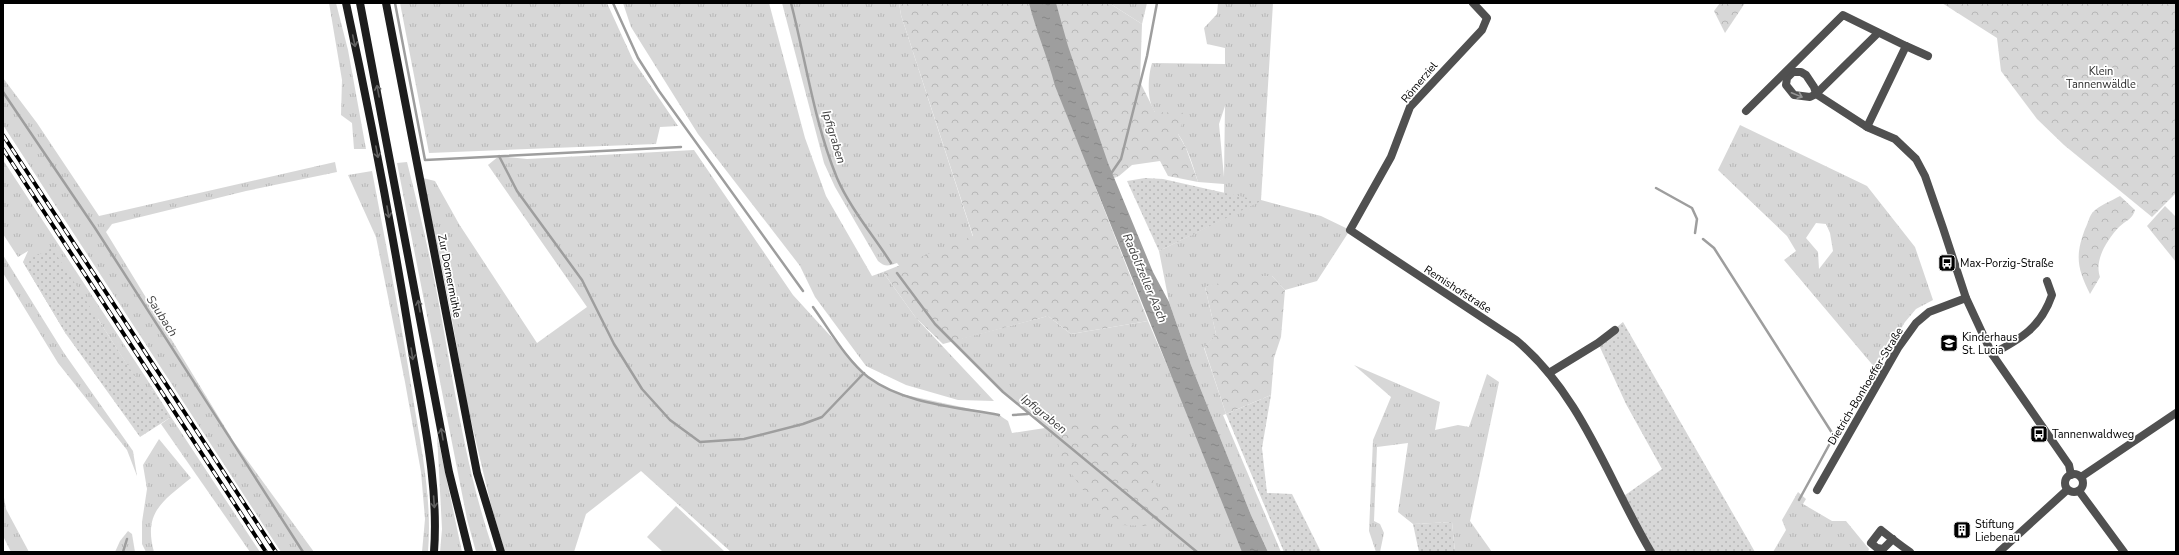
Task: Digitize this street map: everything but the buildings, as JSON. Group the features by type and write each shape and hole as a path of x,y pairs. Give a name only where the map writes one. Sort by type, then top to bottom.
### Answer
{"main road":[{"path":"346,3 381,174 431,463 436,530 434,552"},
{"path":"360,3 449,472 469,552"},
{"name":"Zur Dornermühle","path":"386,3 468,432 477,473 501,552"}],"street":[{"name":"Römerziel","path":"1350,230 1392,157 1410,107 1482,30 1487,18 1473,3"},
{"path":"1746,111 1792,70 1843,15 1928,56"},
{"path":"1792,70 1787,78 1786,84 1790,92 1802,97 1816,94 1878,33"},
{"path":"1867,127 1906,46"},
{"path":"1792,70 1806,75 1814,86 1816,94 1867,127 1895,140 1916,158 1925,176 1944,228 1966,298 1992,354 2069,465 2071,475"},
{"name":"Remishofstraße","path":"1350,230 1516,340 1534,354 1576,409 1651,552"},
{"path":"1992,354 2028,333 2044,315 2052,295 2047,281"},
{"name":"Dietrich-Bonhoeffer-Straße","path":"1817,490 1898,348 1916,323 1929,312 1966,298"},
{"path":"1549,373 1598,343 1615,330"},
{"path":"2067,490 2066,479 2071,475 2081,477 2176,413"},
{"path":"2067,490 2075,493 2079,491 2084,485 2081,477"},
{"path":"1999,552 2067,490"},
{"path":"2079,491 2124,552"},
{"path":"1894,539 1910,552"}],"green space":[{"path":"329,3 336,3 348,50 366,149 354,149 352,123 341,115 342,80"},
{"path":"400,3 607,3 633,60 678,126 660,127 656,144 429,153"},
{"path":"623,3 769,3 805,138 826,196 872,276 883,272 916,318 994,401 958,400 906,385 866,366 815,297 800,266 698,134 631,27"},
{"path":"782,3 899,3 901,15 973,237 900,267 897,263 887,265 878,261 835,187 824,163"},
{"path":"899,3 1109,3 1142,24 1140,82 1155,112 1186,113 1178,134 1186,148 1198,182 1168,176 1160,161 1132,165 1119,176 1095,186 1148,321 1071,334 1048,316 943,344 916,318 883,272 973,236 901,15"},
{"path":"1109,3 1147,3 1142,24"},
{"path":"1218,3 1273,3 1261,200 1321,216 1350,230 1317,281 1285,290 1272,276 1205,287 1216,334 1204,348 1226,414 1223,415 1281,552 1268,552 1251,515 1191,365 1169,302 1159,251 1255,203 1224,193 1224,184 1198,182 1190,157 1182,139 1176,131 1156,113 1149,96 1149,82 1152,63 1225,64 1225,48 1207,44 1204,28 1217,14","holes":["1225,106 1224,177 1219,124"]},
{"path":"1720,3 1745,3 1725,33 1714,11"},
{"name":"Klein Tannenwäldle","path":"1942,3 2176,3 2176,193 2152,217 2064,145 2037,119 2001,71 1997,38"},
{"path":"3,78 37,123 99,216 335,162 337,172 246,191 112,224 106,232 234,442 314,552 281,552 3,125"},
{"path":"1740,125 1867,186 1915,247 1933,300 1916,309 1905,322 1876,369 1784,260 1796,251 1787,236 1718,170","holes":["1816,223 1826,224 1830,233 1833,251 1819,269 1818,252 1806,238"]},
{"path":"694,150 793,295 868,377 896,393 999,415 1008,421 1012,433 1045,428 1003,392 952,341 1048,316 1071,334 1148,321 1213,473 1243,552 731,552 641,471 586,514 574,552 505,552 491,505 467,404 451,314 423,178 435,181 459,224 537,343 587,307 488,165 499,156 527,159"},
{"path":"3,160 154,390 145,393 98,319 66,334 23,262 28,251 18,257 3,234"},
{"path":"407,162 430,259 473,480 494,552 476,552 467,519 397,163"},
{"path":"372,171 400,320 424,463 429,516 428,552 422,552 425,519 421,472 405,382 376,237 348,175"},
{"path":"1145,178 1163,179 1261,201 1159,251 1127,181"},
{"path":"2120,196 2135,210 2132,216 2119,227 2106,244 2100,257 2100,277 2090,294 2082,277 2079,262 2082,238 2093,212 2102,205"},
{"path":"2165,206 2176,217 2176,262 2147,226"},
{"path":"52,248 145,392 154,390 171,417 140,437 66,334 23,262"},
{"path":"3,255 64,353 133,451 137,476 127,450 58,363 3,273"},
{"path":"1246,276 1272,276 1285,290 1281,337 1274,358 1271,395 1226,414 1204,347 1216,334 1205,287"},
{"path":"1623,322 1755,552 1651,552 1621,498 1662,469 1626,404 1598,343"},
{"path":"1354,365 1440,402 1435,430 1458,425 1469,427 1487,374 1499,382 1470,521 1492,552 1455,552 1452,522 1413,524 1398,512 1408,443 1377,447 1374,521 1380,524 1384,533 1380,552 1376,552 1369,531 1373,440 1391,397"},
{"path":"1271,395 1262,448 1267,493 1292,494 1321,552 1284,552 1226,414"},
{"path":"171,417 260,552 250,552 161,424"},
{"path":"1112,420 1125,432 1172,512 1145,526 1121,525 1088,497 1061,459 1055,426"},
{"path":"437,434 462,552 440,552 442,529"},
{"path":"159,439 191,478 164,501 153,517 151,538 154,552 146,552 142,544 142,522 147,489 143,465"},
{"path":"3,492 6,509 29,552 11,552 3,536"},
{"path":"1798,492 1806,499 1803,504 1832,521 1846,521 1869,549 1868,552 1773,552 1786,530 1782,520"},
{"path":"676,506 725,552 663,552 647,537"},
{"path":"1452,522 1455,552 1419,552 1413,524"},
{"path":"128,531 132,534 135,552 115,552 120,541"}],"water":[{"name":"Radolfzeller Aach","path":"1029,3 1056,3 1068,46 1108,163 1153,272 1169,302 1191,365 1251,515 1268,552 1242,552 1055,86"}],"waterway":[{"path":"395,3 425,160 681,147"},
{"path":"613,3 638,58 659,91 803,291"},
{"name":"Ipfigraben","path":"791,3 816,113 837,178 855,211 891,263"},
{"path":"1110,175 1121,159 1147,56 1157,3"},
{"name":"Saubach","path":"3,92 95,228 303,552"},
{"path":"499,156 517,191 582,280 614,344 642,389 670,420 700,442 744,439 803,424 822,417 864,373"},
{"path":"1656,188 1692,208 1697,219 1695,233"},
{"path":"1703,239 1714,248 1834,436 1799,500"},
{"name":"Ipfigraben","path":"897,273 935,324 1003,392 1197,552"},
{"path":"813,307 853,362 868,377 882,386 914,399 949,407 999,415"},
{"path":"1013,415 1028,414"},
{"path":"123,552 127,539"}],"railway":[{"path":"3,135 276,552"},
{"path":"3,149 266,552"}],"place":[{"name":"Max-Porzig-Straße","path":"1947,263"},
{"name":"Kinderhaus St. Lucia","path":"1949,343"},
{"name":"Tannenwaldweg","path":"2039,434"},
{"name":"Stiftung Liebenau","path":"1962,530"}]}
